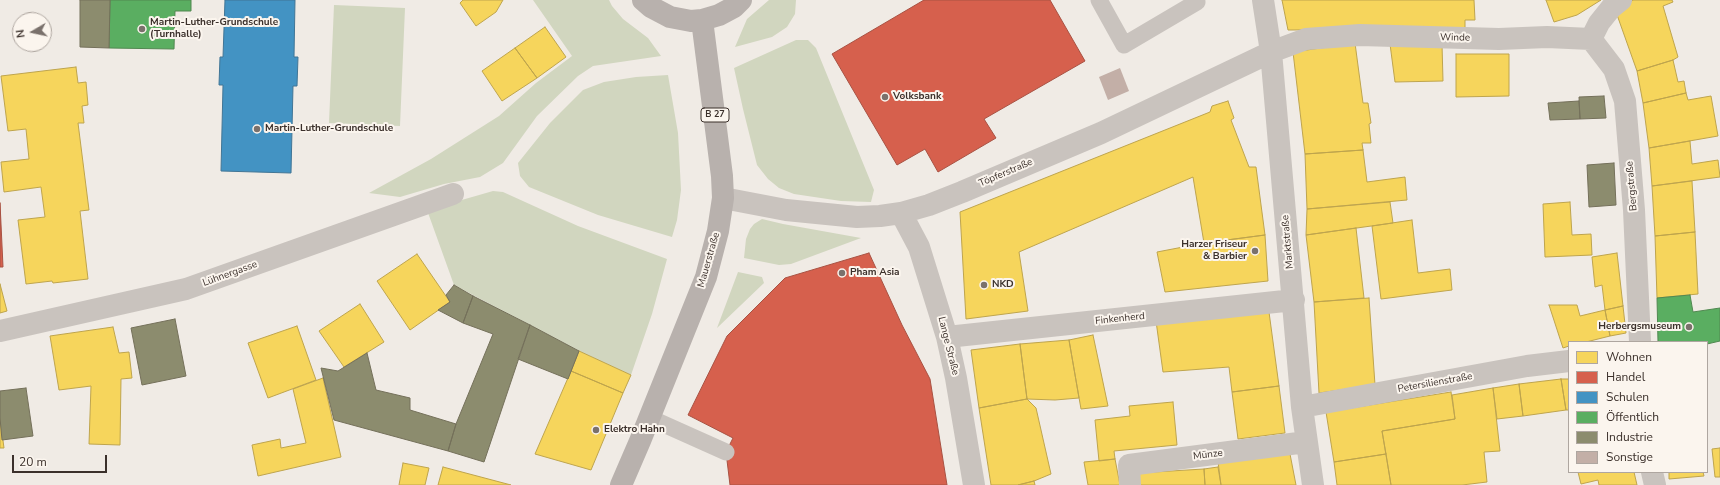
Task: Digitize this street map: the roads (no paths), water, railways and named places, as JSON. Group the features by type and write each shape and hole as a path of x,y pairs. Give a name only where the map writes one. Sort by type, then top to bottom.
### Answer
{"main road":[{"path":"643,0 651,7 670,17 691,21 702,20 726,12 741,0"},
{"name":"Mauerstraße","path":"621,485 650,418 706,277 718,231 723,198 720,152 702,20"}],"street":[{"name":"Marktstraße","path":"1263,0 1271,52 1294,300 1302,407 1313,485"},
{"path":"1591,39 1599,23 1611,8 1621,0"},
{"name":"Winde","path":"1271,52 1306,39 1360,35 1499,39 1591,39"},
{"name":"Bergstraße","path":"1591,39 1614,68 1625,101 1634,210 1640,341"},
{"name":"Töpferstraße","path":"723,198 786,210 857,218 880,216 929,205 1093,136 1271,52"},
{"name":"Lühnergasse","path":"0,331 192,287 453,194"},
{"name":"Lange Straße","path":"901,212 919,247 947,337 956,378 974,485"},
{"name":"Finkenherd","path":"947,337 1294,300"},
{"name":"Petersilienstraße","path":"1302,407 1511,369 1568,361"},
{"name":"Münze","path":"1130,485 1129,465 1306,442"},
{"path":"1652,473 1655,485"}],"lane":[{"path":"1099,0 1124,45 1197,2 1196,0"},
{"path":"650,418 726,452"}],"place":[{"name":"Martin-Luther-Grundschule (Turnhalle)","path":"142,29"},
{"name":"Volksbank","path":"885,97"},
{"name":"Martin-Luther-Grundschule","path":"257,129"},
{"name":"Harzer Friseur & Barbier","path":"1255,251"},
{"name":"Pham Asia","path":"842,273"},
{"name":"NKD","path":"984,285"},
{"name":"Herbergsmuseum","path":"1689,327"},
{"name":"Elektro Hahn","path":"596,430"}]}
